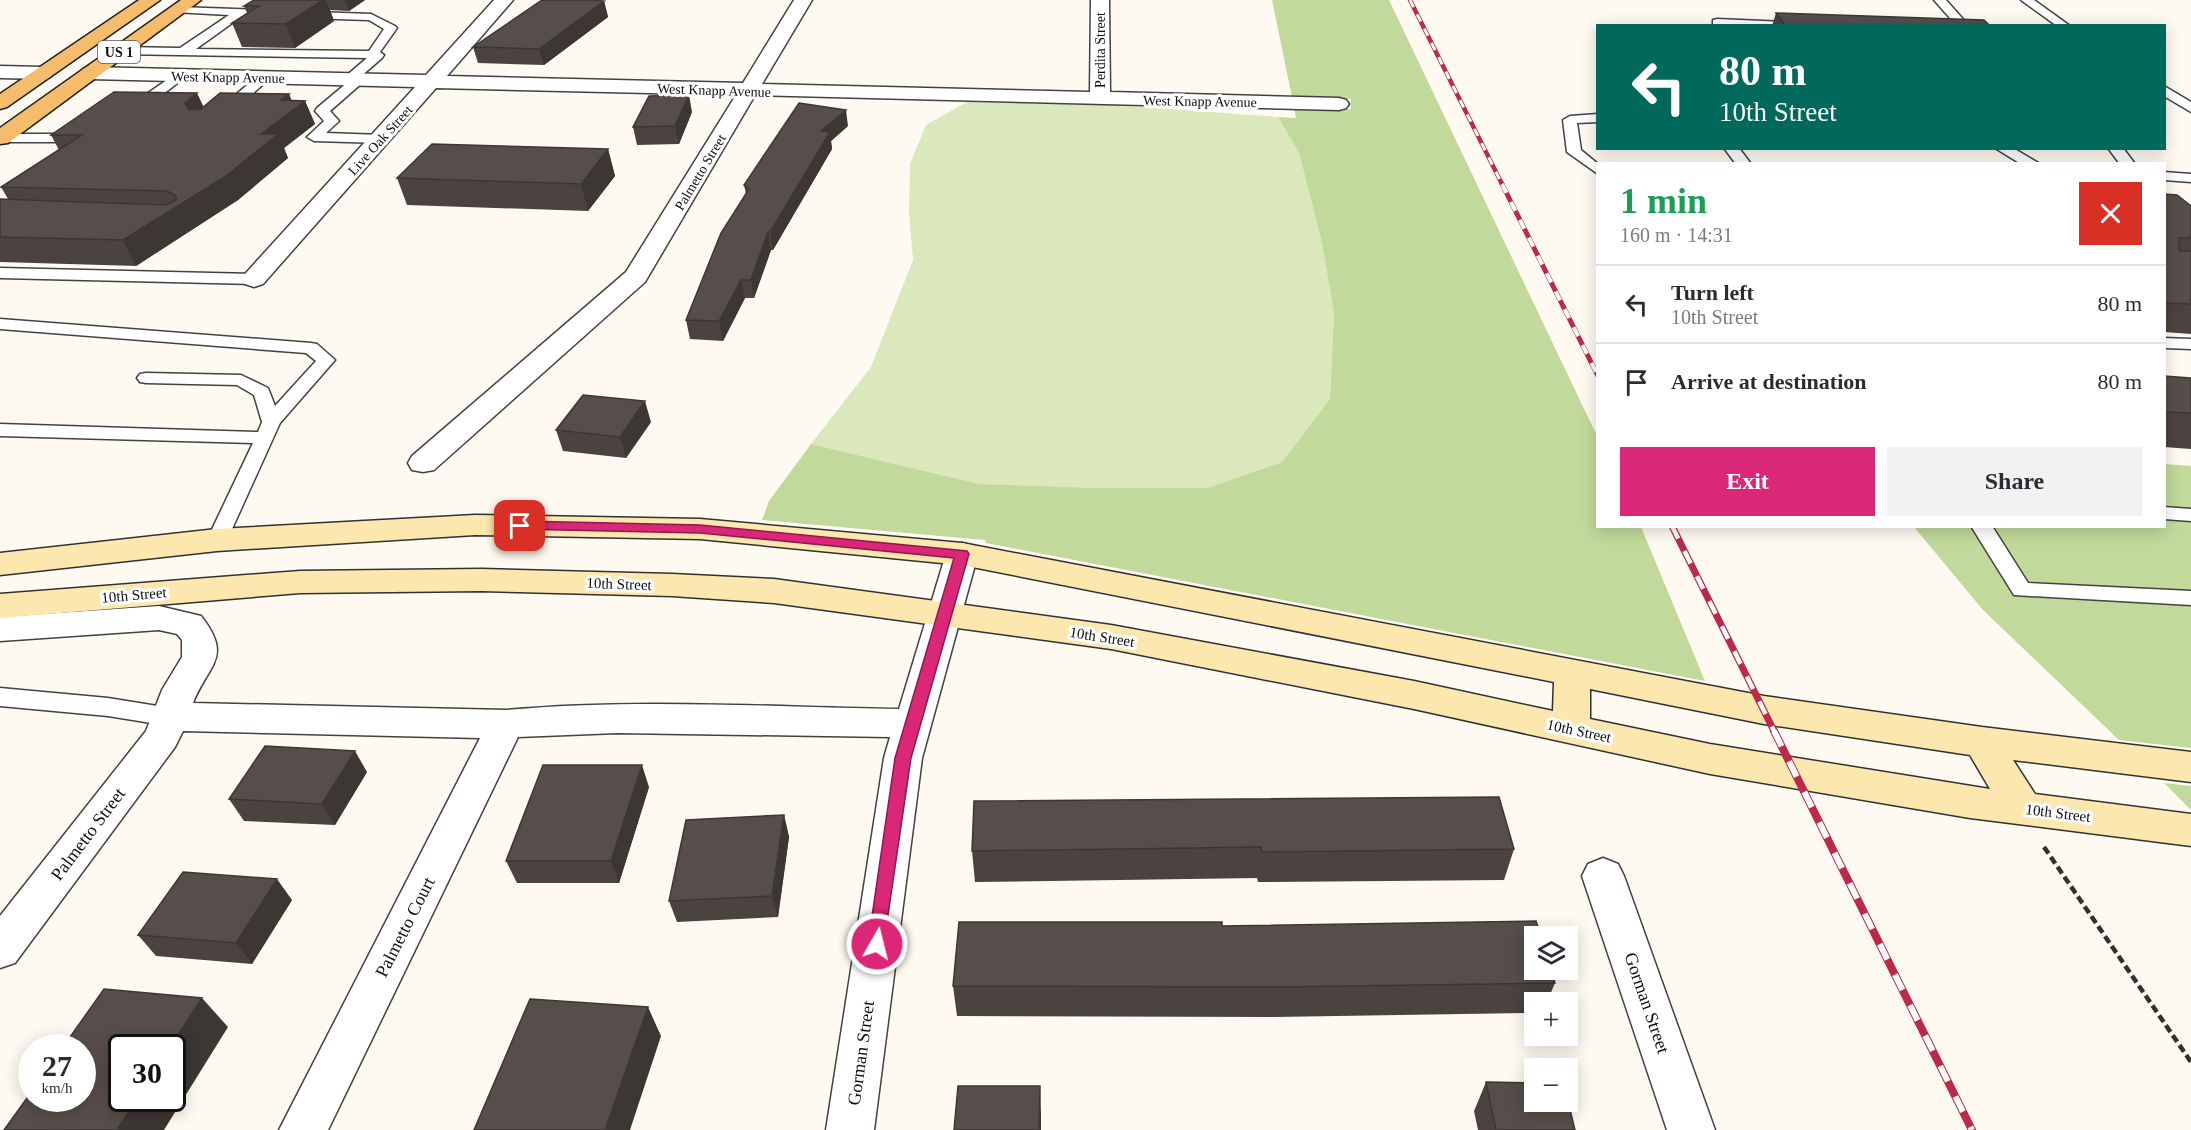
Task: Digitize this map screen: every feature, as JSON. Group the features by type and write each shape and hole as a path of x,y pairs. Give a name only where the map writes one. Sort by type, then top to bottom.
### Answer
{"main road":[{"name":"US 1","path":"0,103 151,0"},
{"name":"US 1","path":"0,138 185,5"},
{"path":"81,47 80,66 82,70 90,73"},
{"path":"43,73 50,83 47,104"}],"street":[{"name":"Live Oak Street","path":"254,279 434,81 504,0"},
{"name":"Palmetto Street","path":"423,463 636,277 803,0"},
{"name":"Perdita Street","path":"1100,0 1100,99"},
{"path":"0,72 43,73"},
{"name":"West Knapp Avenue","path":"90,73 1339,104"},
{"path":"0,564 217,540 475,525 700,529 962,554 1764,710 1982,742 2191,767"},
{"name":"Gorman Street","path":"850,1130 903,758 962,554"},
{"name":"10th Street","path":"0,606 300,582 481,580 672,585 774,591 945,613 1111,638 1414,695 1710,759 2023,809 2191,831"},
{"name":"Palmetto Street","path":"0,629 159,618 189,626 199,638 200,658 180,690 162,737 0,949"},
{"path":"1571,729 1572,673"},
{"path":"170,717 506,724 550,720 617,719 913,723"},
{"name":"Palmetto Court","path":"303,1130 506,724"},
{"path":"1982,742 2023,809"},
{"name":"Gorman Street","path":"1603,876 1690,1130"}],"lane":[{"path":"1940,0 1962,24"},
{"path":"2026,0 2063,24"},
{"path":"185,5 235,13 371,17 391,28 372,55"},
{"path":"183,52 236,16 235,13"},
{"path":"1717,22 1764,24"},
{"path":"121,51 378,55 322,111 332,121 314,137 382,139"},
{"path":"121,110 140,105 180,75"},
{"path":"213,121 264,77"},
{"path":"2166,91 2191,108"},
{"path":"1596,118 1570,120 1574,152 1596,168"},
{"path":"0,138 78,138 95,125"},
{"path":"1733,150 1742,162"},
{"path":"2006,150 2029,162"},
{"path":"2117,150 2126,162"},
{"path":"2166,176 2191,178"},
{"path":"0,273 254,279"},
{"path":"0,324 311,348 326,360 268,430 217,540"},
{"path":"2166,342 2191,344"},
{"path":"146,378 241,380 262,392 268,430"},
{"path":"0,430 268,430"},
{"path":"2166,513 2191,515"},
{"path":"1982,528 2022,590 2191,598"},
{"path":"0,697 108,707 170,717"}],"path":[{"path":"2023,809 2039,840 2191,1062"}],"green space":[{"path":"1272,0 1389,0 1596,434 1596,528 1641,528 1705,681 986,543 985,540 762,520 769,501 811,444 979,484 1101,488 1207,488 1282,462 1330,399 1334,313 1322,243 1299,153 1278,117 1296,118 1294,109 1351,109 1351,99 1292,97"},
{"path":"967,102 1113,105 1278,117 1299,153 1322,243 1334,313 1330,399 1282,462 1207,488 1101,488 979,484 811,444 871,367 913,260 909,213 910,164 926,125"},
{"path":"2166,464 2191,466 2191,748 2119,740 1983,610 1915,528 2166,528"},
{"path":"2164,783 2191,786 2191,810"}],"building":[{"path":"254,0 323,0 286,24 232,23 259,6 244,6"},
{"path":"542,0 604,1 539,49 473,47"},
{"path":"1776,13 1984,20 1988,24 1784,24"},
{"path":"114,92 197,93 185,103 189,110 201,109 220,93 289,94 281,100 305,101 261,134 278,134 226,176 123,240 0,237 0,199 166,205 176,200 176,196 167,191 1,187 82,135 51,135"},
{"path":"689,95 675,126 633,127 649,96"},
{"path":"799,103 846,110 821,131 830,132 768,232 751,280 741,280 719,321 686,320 721,233 749,189 744,185"},
{"path":"432,144 608,149 581,184 397,178"},
{"path":"2166,194 2177,195 2191,206 2191,238 2179,238 2179,251 2191,251 2191,304 2166,303"},
{"path":"2166,376 2191,378 2191,413 2166,412"},
{"path":"583,395 645,401 620,437 556,430"},
{"path":"265,746 355,751 322,804 229,799"},
{"path":"543,765 642,765 611,861 506,861"},
{"path":"1499,797 1514,849 1262,852 1261,847 972,851 974,801"},
{"path":"784,815 772,896 669,901 686,820"},
{"path":"183,872 277,879 236,943 138,935"},
{"path":"1536,921 1538,926 1524,926 1524,980 1554,980 1555,983 1280,987 953,986 959,922 1222,922 1222,926"},
{"path":"104,989 202,998 178,1034 108,1034 108,1112 128,1112 117,1130 4,1130 18,1110 96,1112 96,1034 72,1034"},
{"path":"530,999 648,1007 605,1130 474,1130"},
{"path":"1486,1082 1524,1083 1524,1112 1571,1112 1575,1130 1496,1130"},
{"path":"958,1086 1040,1086 1039,1130 954,1130"}],"railway":[{"path":"1410,0 1596,372"},
{"path":"1673,528 1775,733"},
{"path":"1774,731 1972,1130"}],"route":[{"path":"520,526 700,529 962,554 903,758 877,944"}]}
